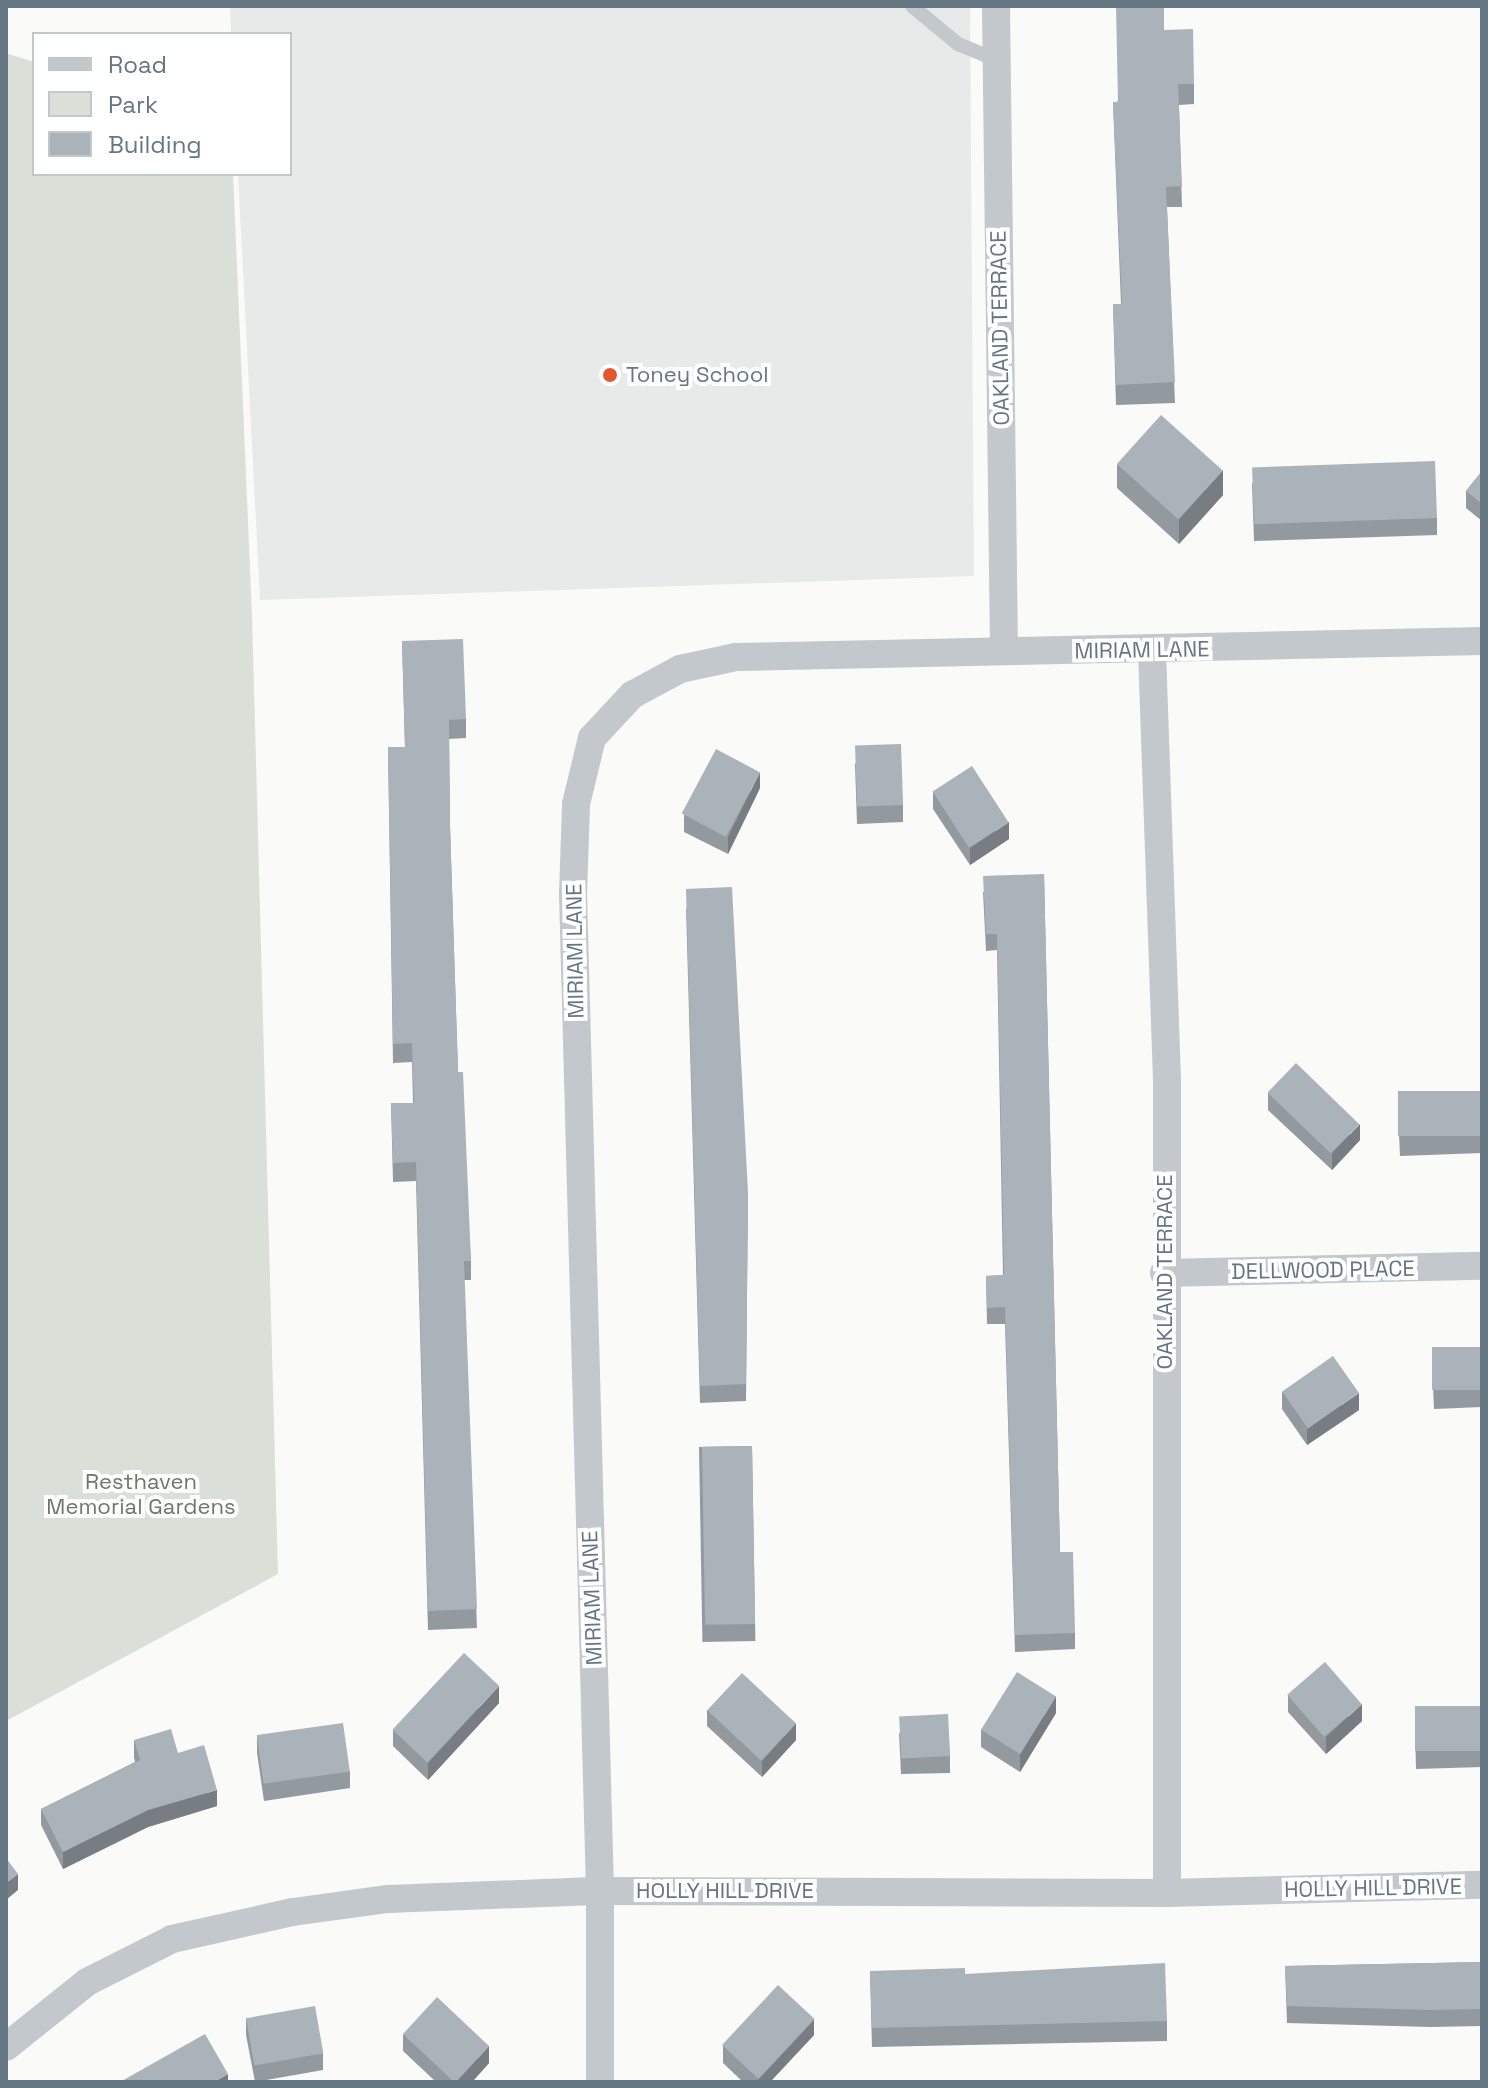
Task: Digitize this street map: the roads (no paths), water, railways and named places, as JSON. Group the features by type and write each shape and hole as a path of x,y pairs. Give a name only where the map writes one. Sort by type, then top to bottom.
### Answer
{"street":[{"name":"OAKLAND TERRACE","path":"996,6 1004,651"},
{"name":"MIRIAM LANE","path":"600,2082 600,1891 573,895 576,804 592,738 632,695 680,669 736,657 1152,651 1482,641"},
{"name":"OAKLAND TERRACE","path":"1152,651 1167,1079 1164,1273 1167,1893"},
{"name":"DELLWOOD PLACE","path":"1164,1273 1482,1266"},
{"name":"HOLLY HILL DRIVE","path":"6,2047 87,1982 172,1939 293,1912 388,1899 600,1891 1167,1893 1482,1885"}],"lane":[{"path":"912,6 958,44 997,60"}],"place":[{"name":"Toney School","path":"610,375"}],"park label":[{"name":"Resthaven Memorial Gardens","path":"141,1494"}]}
